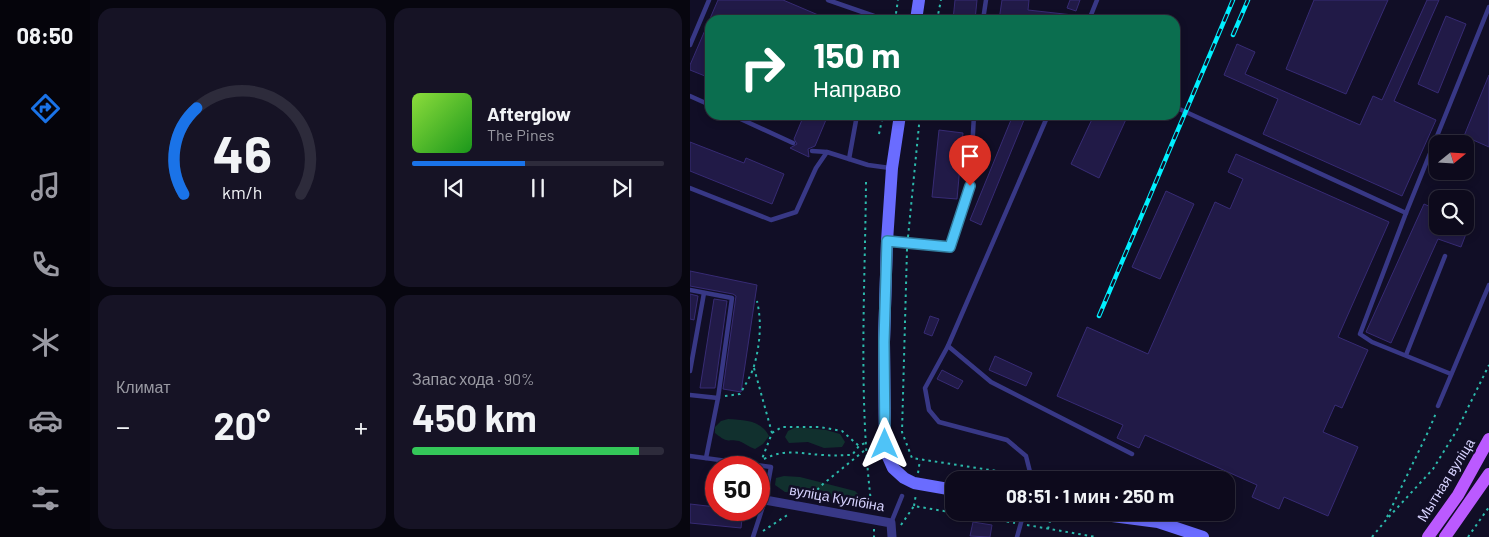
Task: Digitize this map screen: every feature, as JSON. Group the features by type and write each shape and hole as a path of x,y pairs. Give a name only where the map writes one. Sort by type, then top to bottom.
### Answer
{"main road":[{"path":"917,15 919,0"},
{"path":"899,120 892,168 887,241 884,342 885,444 893,468 904,478 914,483 945,488"},
{"name":"Мытная вуліца","path":"1428,537 1458,495 1489,439"},
{"path":"1446,537 1489,474"},
{"path":"1150,521 1203,537"}],"street":[{"name":"вуліца Кулібіна","path":"770,501 891,524 892,537"}],"lane":[{"path":"690,45 709,0"},
{"path":"828,0 871,15"},
{"path":"984,15 986,0"},
{"path":"1091,15 1097,0"},
{"path":"1451,374 1372,342 1360,334 1489,7"},
{"path":"690,96 705,103"},
{"path":"1180,109 1406,214"},
{"path":"743,120 793,143"},
{"path":"849,159 855,120"},
{"path":"887,241 950,247 970,186 974,120"},
{"path":"1030,471 1026,456 1007,440 939,422 928,410 925,388 948,346 1046,120"},
{"path":"812,151 827,152 868,165 892,168"},
{"path":"690,188 771,220 796,212 816,168 827,152"},
{"path":"1406,355 1445,256"},
{"path":"1438,406 1489,285"},
{"path":"690,290 732,298 718,398 706,456"},
{"path":"690,371 704,293"},
{"path":"948,346 991,382 1132,454"},
{"path":"690,396 718,398"},
{"path":"690,456 705,458"},
{"path":"891,524 902,496"},
{"path":"753,537 758,521"},
{"path":"1017,537 1021,521"}],"path":[{"path":"896,15 898,0"},
{"path":"938,15 941,0"},
{"path":"879,134 882,120"},
{"path":"919,120 907,243 902,432 912,458 988,471"},
{"path":"866,182 865,450 874,520 874,537"},
{"path":"718,398 740,394 754,368 760,330 760,313 757,301"},
{"path":"1372,537 1433,469 1457,430 1489,365"},
{"path":"754,368 772,433 762,460 772,455 792,451 824,455 852,455 859,446 865,443"},
{"path":"1386,520 1428,432 1438,406"},
{"path":"772,433 782,427 820,426 842,431 859,446"},
{"path":"759,533 799,507 823,484 865,450"},
{"path":"918,473 920,460"},
{"path":"901,531 901,524 914,506 916,494"},
{"path":"914,506 945,511"},
{"path":"1468,537 1489,507"},
{"path":"1048,529 1050,521"}],"green space":[{"path":"728,419 757,424 769,436 763,444 755,449 739,441 726,440 715,433 715,427 721,421"},
{"path":"796,427 826,430 840,434 845,442 842,447 824,448 808,442 789,443 785,437 788,431"},
{"path":"784,476 800,477 855,491 861,497 860,502 854,503 821,495 785,492 775,485 776,478"}],"building":[{"path":"718,0 783,0 818,15 712,15"},
{"path":"955,0 977,0 976,15 954,15"},
{"path":"1002,0 1029,0 1028,10 1073,15 1000,15"},
{"path":"1070,0 1080,0 1076,11 1067,8"},
{"path":"1314,0 1388,0 1346,94 1286,69"},
{"path":"1427,0 1439,0 1394,101 1436,120 1402,196 1263,134 1278,99 1224,75 1237,44 1255,52 1245,74 1360,125 1373,96 1382,100"},
{"path":"1446,16 1466,24 1438,93 1418,84"},
{"path":"705,30 705,76 690,70 690,65"},
{"path":"1489,75 1489,147 1474,140 1474,135 1464,135"},
{"path":"802,120 826,120 815,146 808,149 809,157 790,148 797,144 794,139"},
{"path":"1011,120 1024,120 981,225 970,220"},
{"path":"1092,120 1126,120 1099,178 1071,164"},
{"path":"939,130 963,133 957,199 932,197"},
{"path":"690,142 744,163 746,158 784,174 772,204 690,171"},
{"path":"1236,154 1389,222 1338,337 1368,350 1342,408 1335,405 1323,432 1358,447 1328,516 1284,497 1279,509 1252,497 1257,485 1235,475 1235,471 1226,471 1145,435 1139,448 1117,438 1123,425 1057,396 1087,327 1148,354 1215,202 1230,209 1243,179 1228,172"},
{"path":"1166,191 1194,204 1160,279 1132,267"},
{"path":"1424,204 1429,206 1429,235 1466,235 1461,247 1438,239 1391,343 1366,332"},
{"path":"690,271 757,285 741,392 723,389 736,296 690,286"},
{"path":"690,294 698,296 694,320 690,319"},
{"path":"714,299 727,301 715,388 700,388"},
{"path":"930,316 939,319 932,336 924,333"},
{"path":"995,356 1032,373 1026,386 989,370"},
{"path":"942,370 963,381 958,389 937,379"},
{"path":"690,504 705,506 705,521 742,521 741,528 690,523"},
{"path":"973,522 992,525 990,537 970,536"}],"railway":[{"path":"1099,316 1233,0"},
{"path":"1233,35 1248,0"}],"route":[{"path":"885,444 884,342 887,241 950,247 970,186"}]}
